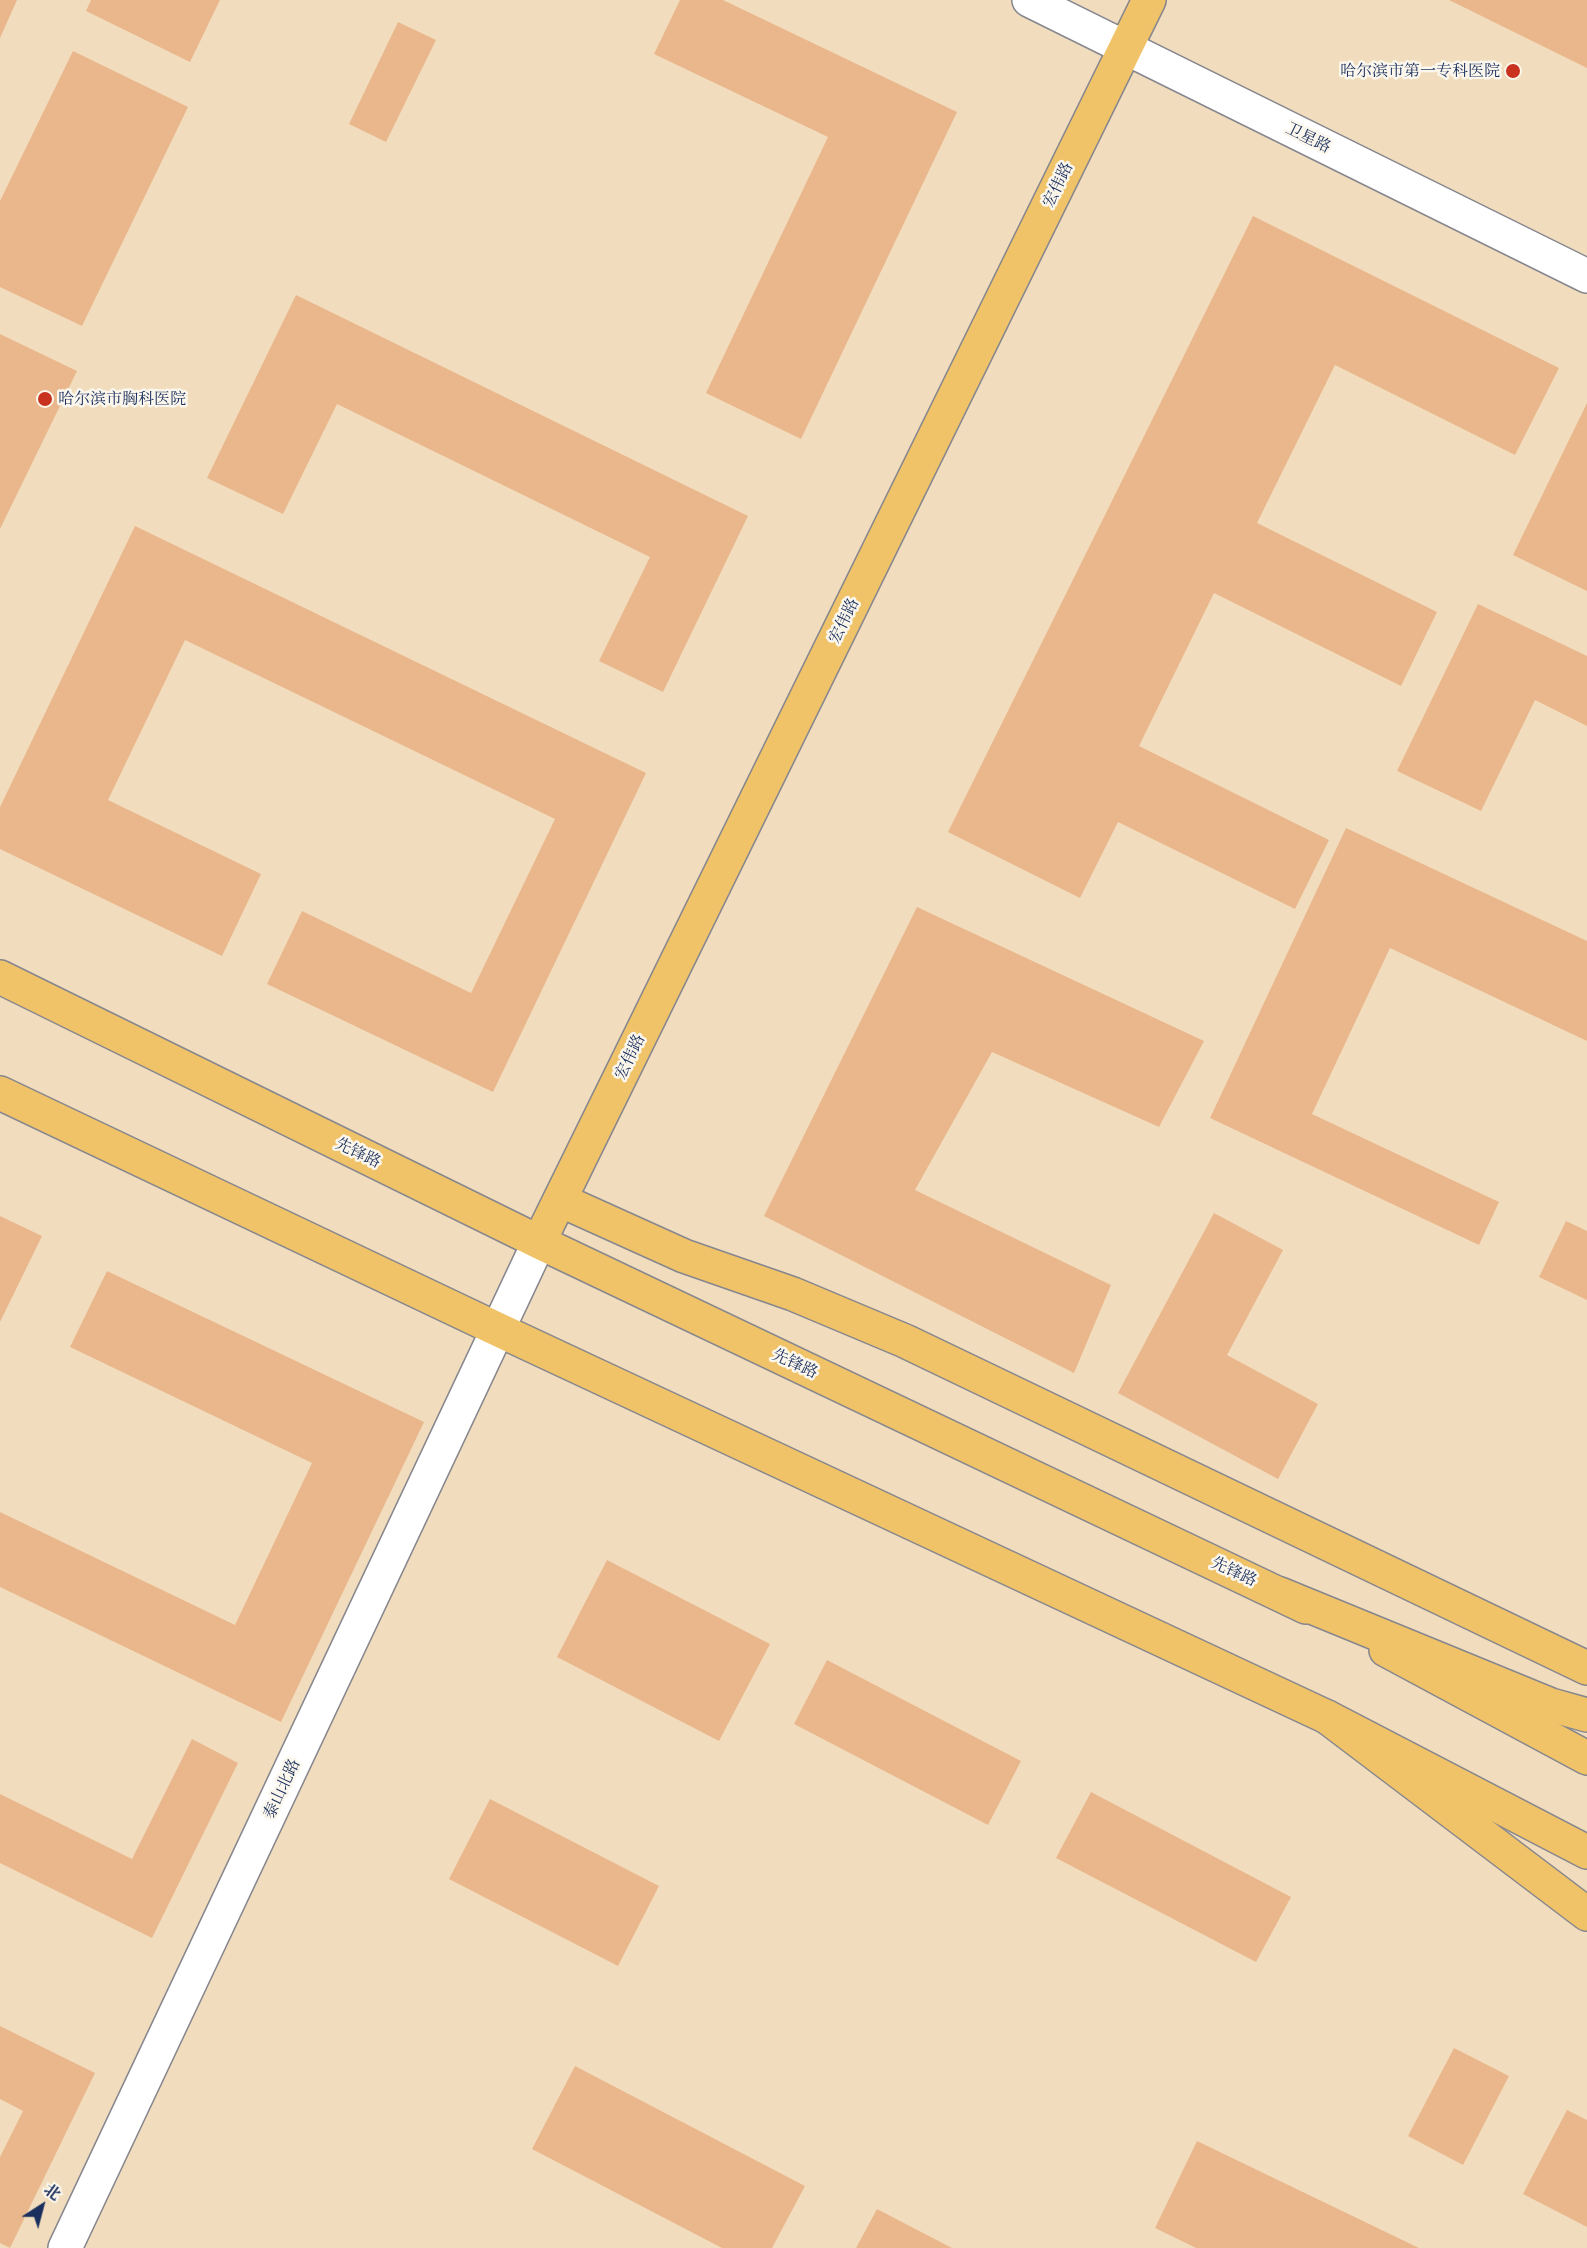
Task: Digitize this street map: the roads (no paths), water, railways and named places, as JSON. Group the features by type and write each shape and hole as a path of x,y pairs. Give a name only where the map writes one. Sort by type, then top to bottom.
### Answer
{"main road":[{"name":"宏伟路","path":"539,1242 1149,0"},
{"name":"先锋路","path":"0,977 539,1242 1280,1594 1587,1758"},
{"path":"0,1093 499,1330 1327,1717 1587,1852"},
{"path":"560,1200 684,1256 793,1294 905,1341 1587,1668"},
{"path":"1280,1594 1551,1705 1587,1715"},
{"path":"1327,1717 1587,1914"}],"street":[{"name":"卫星路","path":"1029,0 1587,276"},
{"name":"泰山北路","path":"65,2248 539,1242"}],"place":[{"name":"哈尔滨市第一专科医院","path":"1513,71"},
{"name":"哈尔滨市胸科医院","path":"45,399"}]}
